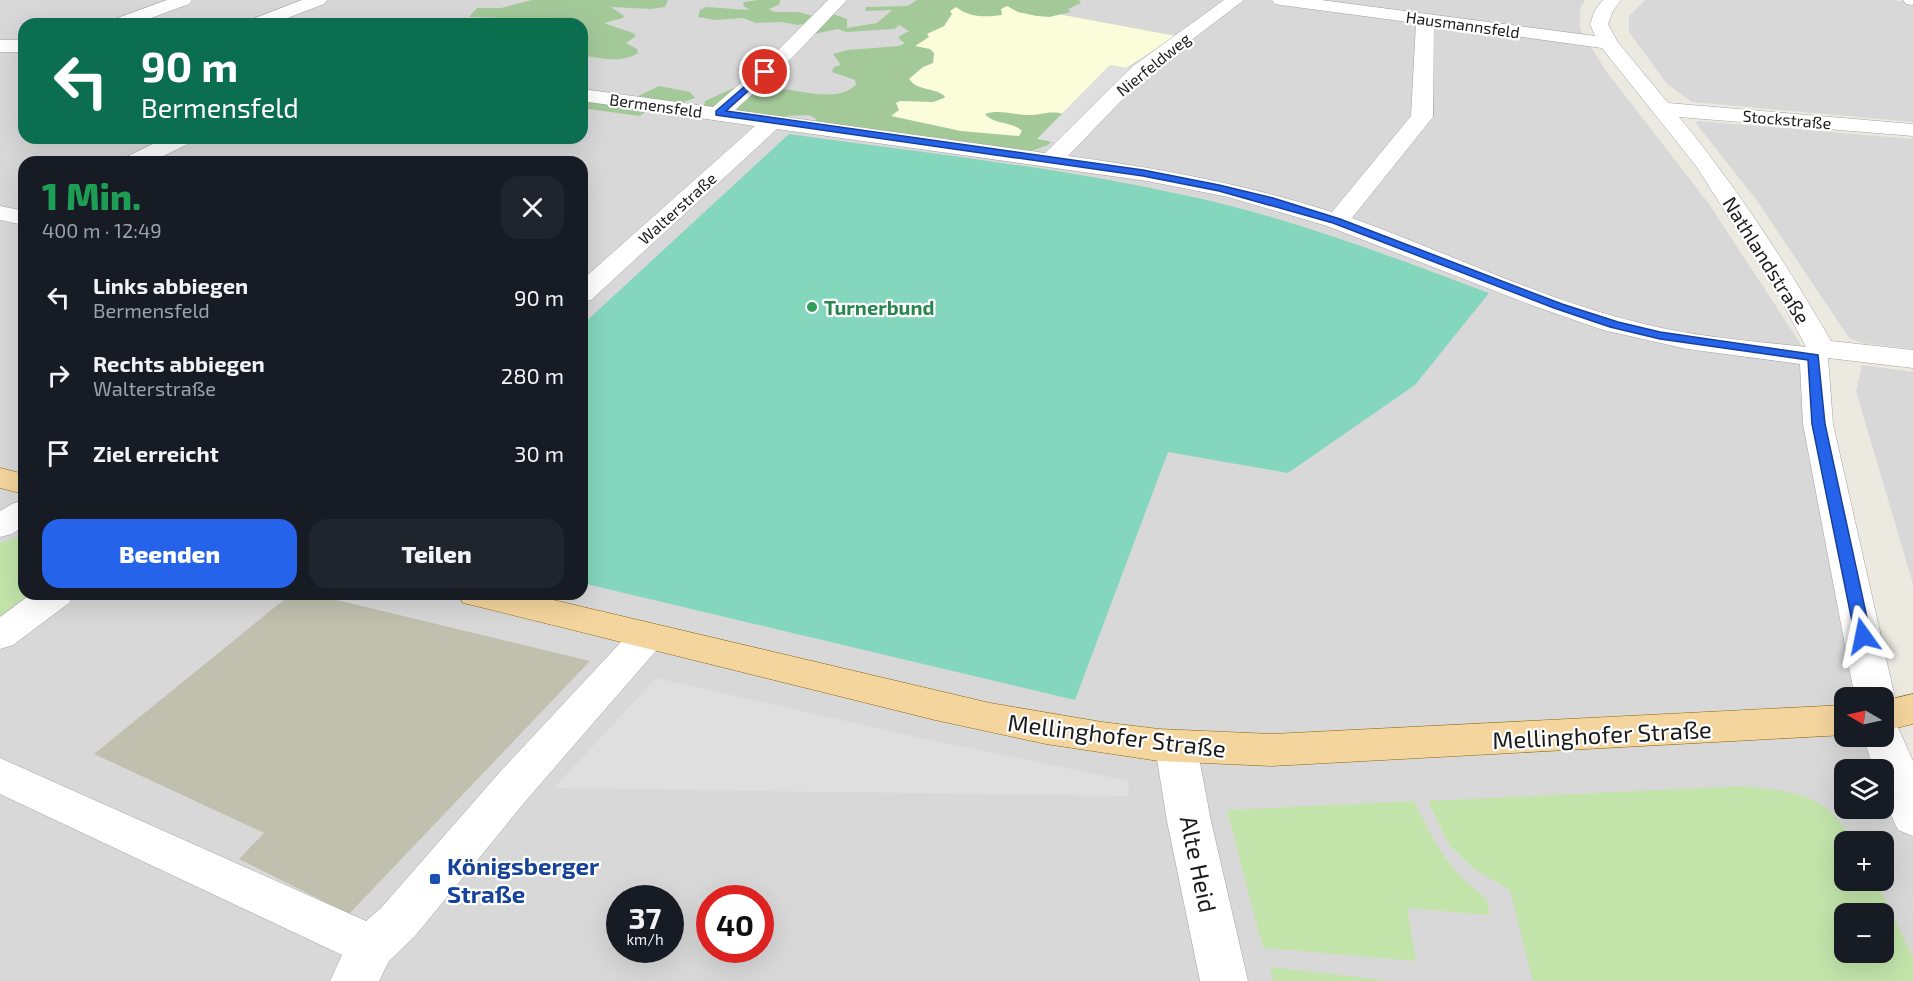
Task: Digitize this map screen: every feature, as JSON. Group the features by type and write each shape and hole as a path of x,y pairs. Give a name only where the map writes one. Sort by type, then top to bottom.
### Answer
{"main road":[{"path":"0,478 18,482"},
{"name":"Mellinghofer Straße","path":"501,600 1007,722 1176,747 1272,750 1834,721"},
{"path":"1894,714 1913,709"}],"street":[{"path":"134,18 183,0"},
{"path":"272,18 318,0"},
{"path":"719,113 790,49 838,0"},
{"name":"Nierfeldweg","path":"1051,160 1140,70 1235,0"},
{"name":"Hausmannsfeld","path":"1281,0 1608,44"},
{"name":"Nathlandstraße","path":"1612,0 1602,14 1599,24 1608,44 1705,163 1792,296 1818,352 1818,424 1873,687"},
{"path":"1337,221 1422,117 1425,19"},
{"path":"0,46 18,46"},
{"name":"Bermensfeld","path":"588,96 1051,160 1192,182 1255,196 1337,221 1568,310 1614,325 1660,335 1818,352 1913,359"},
{"name":"Stockstraße","path":"1661,109 1913,130"},
{"name":"Walterstraße","path":"592,274 772,122"},
{"path":"146,156 170,144"},
{"path":"0,213 18,217"},
{"path":"0,526 18,515"},
{"path":"0,636 48,600"},
{"path":"4,782 363,964 514,785 648,636"},
{"name":"Alte Heid","path":"1176,747 1189,821 1224,981"},
{"path":"1888,747 1913,818"}],"shaded area":[{"path":"0,0 1585,0 1580,9 1580,29 1606,71 1709,204 1804,349 1880,687 1834,687 1834,747 1894,747 1913,768 1913,981 0,981"},
{"path":"939,0 982,0 1176,36 1126,68 1110,65 1037,139 1026,144 839,117"},
{"path":"1645,0 1894,0 1913,3 1913,122 1692,102 1667,84 1629,32 1629,16"},
{"path":"1110,65 1130,69 1059,143 1037,139"},
{"path":"1695,122 1913,139 1913,349 1862,343 1849,338 1758,202"},
{"path":"1862,365 1913,372 1913,584 1856,391"},
{"path":"284,600 337,600 590,661 349,914 239,859 264,833 94,754"},
{"path":"656,678 921,738 1129,781 1128,796 554,788"}],"green space":[{"path":"532,0 668,0 665,7 651,9 611,7 624,16 604,23 636,36 626,43 637,49 638,53 618,59 588,56 588,18 469,17 477,8 501,8"},
{"path":"780,0 780,4 769,9 774,12 798,12 813,16 833,14 847,19 847,28 877,23 892,10 865,11 866,7 908,6 917,0 1079,0 1081,3 1068,9 1071,12 1049,17 1018,12 1007,6 1001,9 1002,15 978,16 956,7 950,11 952,14 944,26 927,34 929,37 915,46 930,49 934,53 933,63 923,67 909,79 916,85 940,93 945,96 944,98 933,102 900,101 896,103 899,110 891,116 961,131 1019,136 1022,131 1018,128 993,120 985,114 996,112 1029,115 1063,114 1046,136 1050,143 1031,151 993,148 943,138 815,124 816,119 809,115 764,117 704,108 705,101 738,86 753,74 766,72 786,72 787,74 774,84 779,89 819,94 848,90 856,85 855,80 832,72 834,67 841,65 833,54 848,50 899,46 904,43 898,37 909,31 899,25 895,29 846,32 838,29 814,34 820,24 826,22 825,20 798,25 781,22 756,23 743,18 716,20 698,17 700,10 706,7 750,10 743,6 744,2"},
{"path":"659,86 690,92 695,98 683,102 657,102 650,110 639,116 588,109 588,89 634,98"},
{"path":"789,134 1033,167 1131,184 1219,203 1336,238 1489,293 1415,385 1288,473 1168,452 1075,700 588,584 588,319"},
{"path":"18,536 18,600 25,600 0,619 0,543"},
{"path":"1740,786 1777,790 1802,796 1825,807 1846,831 1834,831 1834,891 1881,891 1887,903 1834,903 1834,963 1894,963 1894,918 1913,957 1913,981 1533,981 1510,890 1474,869 1449,845 1428,801"},
{"path":"1414,801 1452,867 1487,899 1490,915 1407,908 1416,961 1263,948 1227,810"},
{"path":"1270,967 1392,981 1273,981"}],"place":[{"name":"Turnerbund","path":"812,307"},
{"name":"Königsberger Straße","path":"435,879"}],"route":[{"path":"765,72 719,113 824,130 1143,173 1219,188 1269,200 1337,221 1558,306 1614,325 1660,335 1814,357 1818,424 1863,636"}]}
